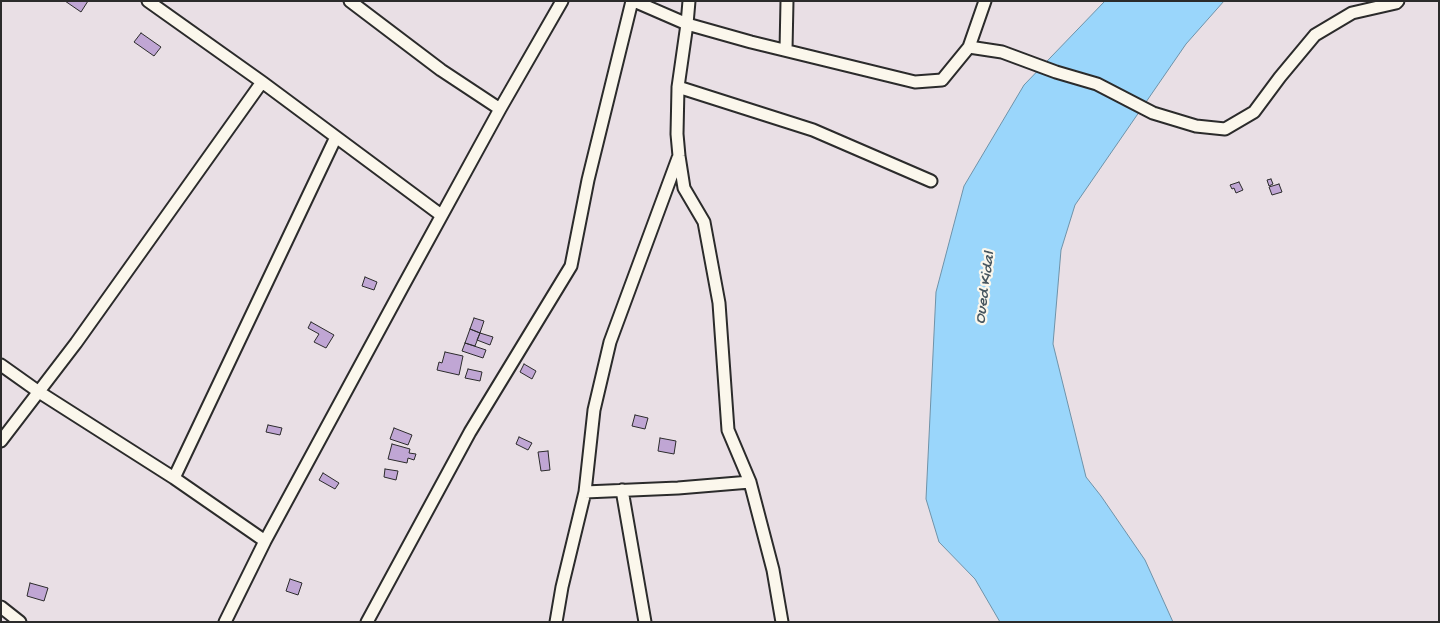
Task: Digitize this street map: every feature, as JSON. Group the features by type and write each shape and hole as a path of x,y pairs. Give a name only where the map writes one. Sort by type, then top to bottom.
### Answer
{"street":[{"path":"148,1 262,82 442,215"},
{"path":"350,1 441,70 500,109"},
{"path":"225,622 265,541 500,109 562,1"},
{"path":"367,622 470,432 571,266 588,180 633,1 687,24 750,42 915,82 942,80 969,47 985,1"},
{"path":"689,1 678,87 678,156 684,188 704,222 719,303 728,430 750,482 773,570 782,622"},
{"path":"786,50 787,1"},
{"path":"969,47 1002,52 1056,72 1097,84 1153,113 1196,126 1224,129 1254,112 1315,35 1352,13 1398,1"},
{"path":"1,442 262,82"},
{"path":"678,87 813,130 931,181"},
{"path":"174,478 336,137"},
{"path":"556,622 562,587 585,492 594,410 610,342 678,156"},
{"path":"1,365 39,392 174,478 265,541"},
{"path":"585,492 678,488 750,482"},
{"path":"622,490 645,622"},
{"path":"1,608 20,622"}],"water":[{"name":"Oued Kidal","path":"1105,1 1224,1 1186,44 1075,205 1061,250 1053,344 1086,477 1145,560 1173,622 1000,622 975,579 939,542 926,499 936,292 964,186 1024,85"}],"building":[{"path":"65,1 88,1 81,12"},
{"path":"141,33 161,47 154,56 134,42"},
{"path":"1271,179 1273,184 1269,186 1267,180"},
{"path":"1239,182 1243,190 1236,193 1230,185"},
{"path":"1279,184 1282,192 1272,195 1269,187"},
{"path":"365,277 377,282 374,290 362,286"},
{"path":"474,318 484,321 480,333 470,329"},
{"path":"311,322 334,335 326,348 314,342 319,334 308,328"},
{"path":"470,329 480,333 475,346 465,343"},
{"path":"480,333 493,337 490,345 477,340"},
{"path":"465,343 486,350 483,358 462,351"},
{"path":"445,352 463,356 459,375 437,370 439,362 442,363"},
{"path":"524,364 536,371 532,379 520,372"},
{"path":"468,369 482,372 480,381 465,378"},
{"path":"635,415 648,418 645,429 632,426"},
{"path":"268,425 282,428 280,435 266,432"},
{"path":"394,428 412,435 408,445 390,439"},
{"path":"519,437 532,443 528,450 516,444"},
{"path":"660,438 676,441 674,454 658,451"},
{"path":"392,444 410,449 409,453 416,454 414,460 408,458 407,463 388,459"},
{"path":"548,451 550,470 541,471 538,452"},
{"path":"385,469 398,471 396,480 384,477"},
{"path":"323,473 339,483 335,489 319,480"},
{"path":"290,579 302,583 298,595 286,591"},
{"path":"30,583 48,588 44,601 27,596"}]}
